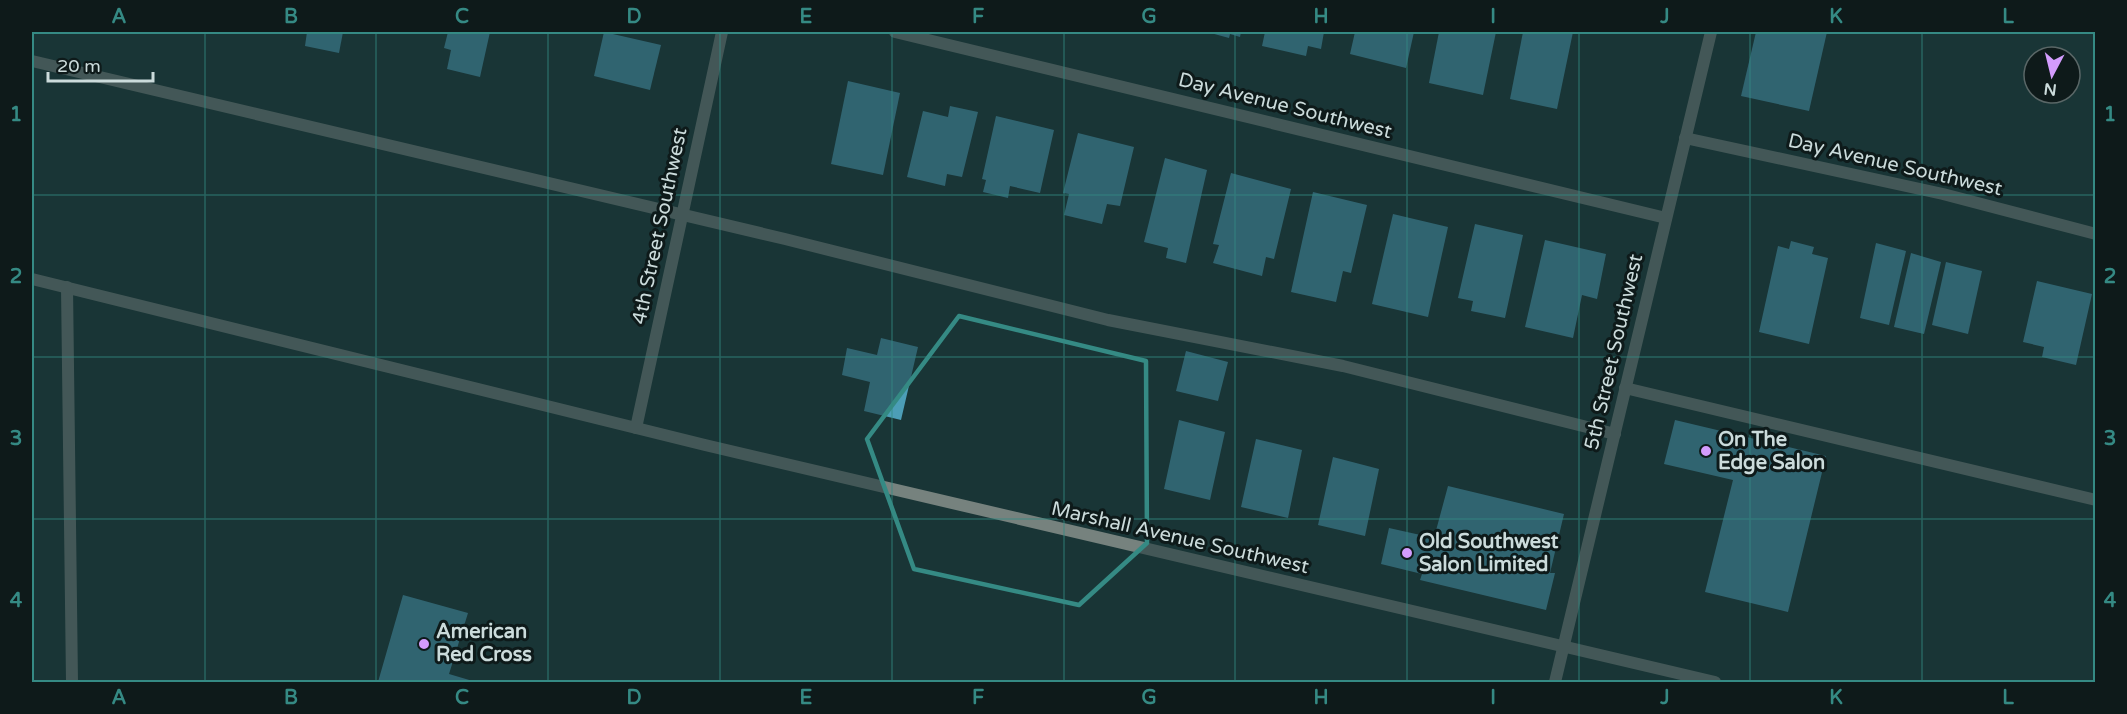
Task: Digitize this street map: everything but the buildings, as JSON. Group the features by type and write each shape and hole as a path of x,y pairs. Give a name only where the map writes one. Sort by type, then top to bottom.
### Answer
{"street":[{"name":"4th Street Southwest","path":"636,428 722,32"},
{"name":"Day Avenue Southwest","path":"895,32 1666,218"},
{"name":"5th Street Southwest","path":"1555,682 1711,32"},
{"path":"32,61 683,214 1108,320 1343,366 1615,434"},
{"name":"Day Avenue Southwest","path":"1685,138 1943,194 2096,234"},
{"name":"Marshall Avenue Southwest","path":"32,279 636,428 1252,576 1715,682"},
{"path":"67,287 72,682"},
{"path":"1625,388 2096,500"}],"highlighted area":[{"path":"959,316 1146,361 1147,543 1079,605 914,569 867,439"}],"place":[{"name":"On The Edge Salon","path":"1706,451"},
{"name":"Old Southwest Salon Limited","path":"1407,553"},
{"name":"American Red Cross","path":"424,644"}]}
